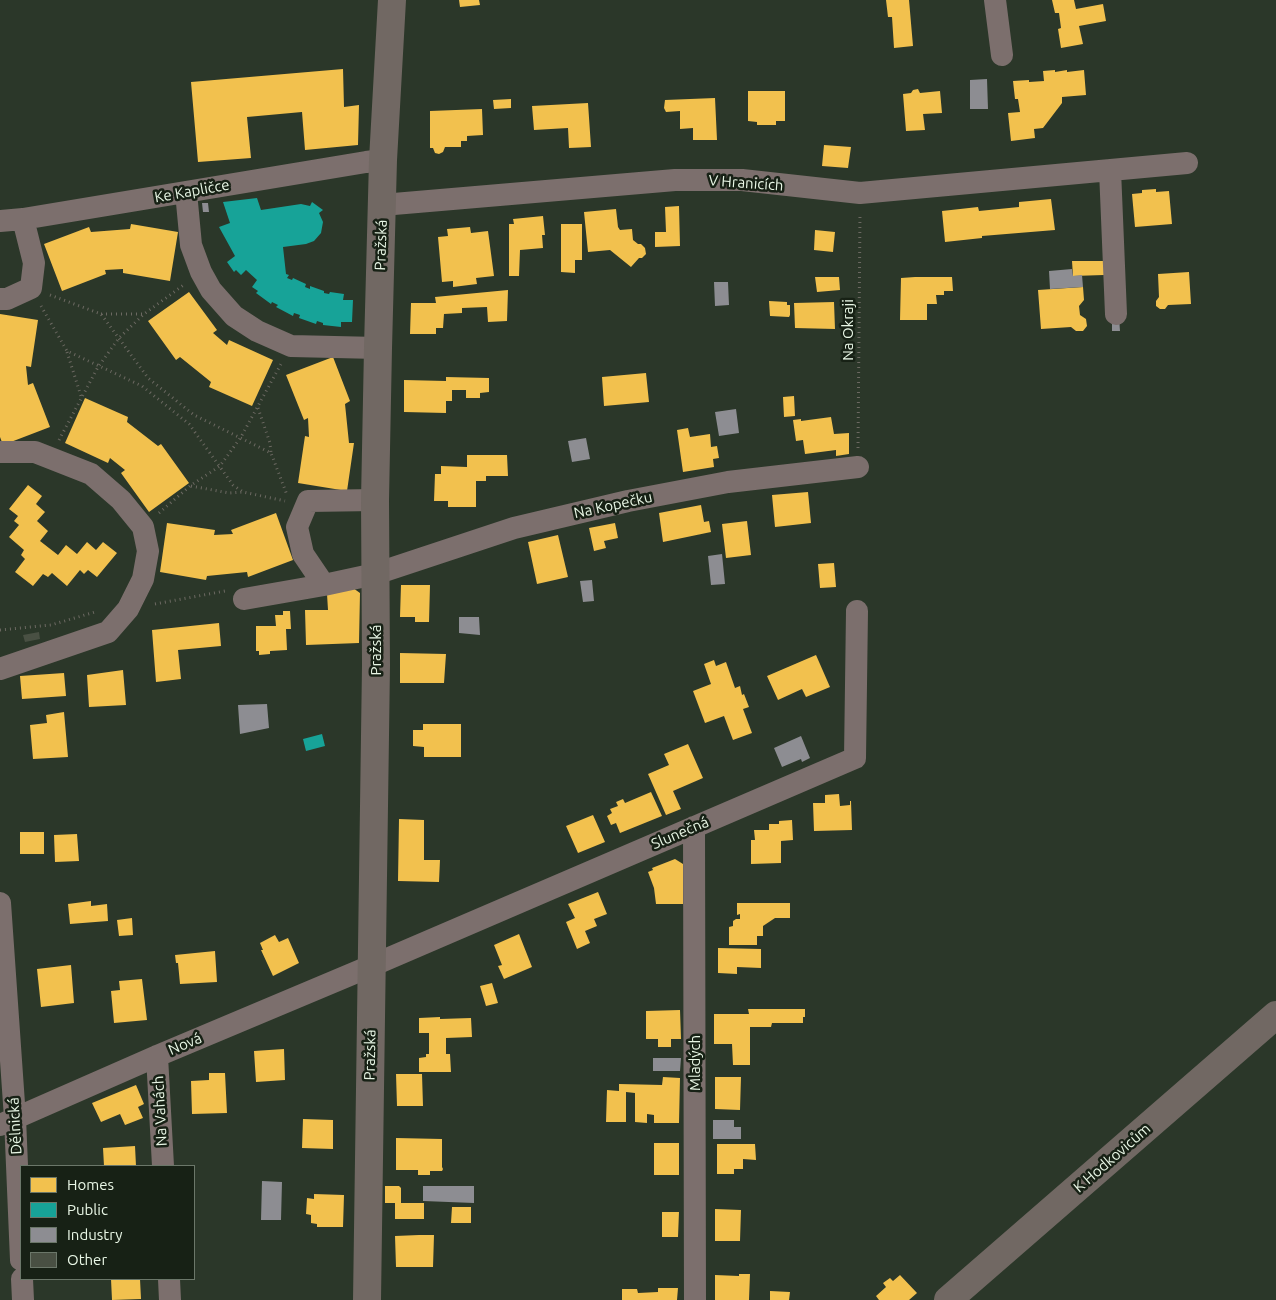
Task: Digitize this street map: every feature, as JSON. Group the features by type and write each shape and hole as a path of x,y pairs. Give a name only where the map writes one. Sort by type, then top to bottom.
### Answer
{"street":[{"name":"Pražská","path":"367,1300 376,665 375,500 383,160 392,0"},
{"path":"995,0 1002,55"},
{"name":"Ke Kapličce","path":"0,222 383,160"},
{"name":"V Hranicích","path":"382,204 675,180 742,180 860,193 1187,163"},
{"path":"1110,170 1116,314"},
{"path":"186,192 192,245 201,272 211,290 234,316 257,331 291,346 378,348"},
{"path":"0,300 31,288 34,263 23,219"},
{"path":"0,452 35,452 91,474 121,500 143,527 148,551 143,579 128,609 108,632 0,669"},
{"name":"Na Kopečku","path":"244,599 375,574 514,528 628,501 728,482 858,467"},
{"path":"324,585 303,554 297,527 308,501 375,500"},
{"name":"Slunečná","path":"372,966 855,758 857,612"},
{"name":"Mladých","path":"694,827 695,1300"},
{"name":"Dělnická","path":"0,903 8,1122 20,1249"},
{"name":"Nová","path":"8,1122 157,1056 372,966"},
{"name":"K Hodkovicům","path":"948,1300 1276,1016"},
{"name":"Na Vahách","path":"157,1056 163,1165"},
{"path":"22,1280 23,1300"},
{"path":"169,1280 170,1300"}],"path":[{"name":"Na Okraji","path":"858,467 860,193"},
{"path":"50,458 81,396 98,367 119,338 144,314 201,272"},
{"path":"31,288 101,314 144,314"},
{"path":"31,288 67,351 81,396"},
{"path":"101,314 148,378 194,415 271,453"},
{"path":"143,527 190,486 220,466 241,437 291,346"},
{"path":"67,351 142,386 189,424 233,485 243,492"},
{"path":"190,486 229,493 243,492 289,502 271,453 270,443 258,407"}],"building: Homes":[{"path":"459,0 479,0 480,5 460,7"},
{"path":"886,0 909,0 913,46 894,48 892,17 888,17"},
{"path":"1052,0 1074,0 1076,9 1103,4 1106,21 1079,26 1083,44 1061,48 1058,29 1061,28 1059,13 1055,13"},
{"path":"343,69 344,107 359,105 358,145 305,150 302,112 247,117 251,158 198,162 191,82"},
{"path":"1055,70 1055,72 1067,70 1067,72 1084,70 1086,95 1062,97 1062,103 1043,128 1034,129 1035,138 1011,141 1008,113 1020,112 1018,99 1015,99 1013,81 1044,81 1043,71"},
{"path":"918,89 920,93 940,91 942,113 923,114 925,130 906,131 903,94 911,93 913,90"},
{"path":"748,91 785,91 785,121 776,121 776,125 757,125 757,122 748,121"},
{"path":"715,98 717,140 693,140 693,128 680,129 680,111 666,112 664,108 665,100"},
{"path":"511,99 511,108 494,109 493,100"},
{"path":"588,103 591,147 569,148 568,128 534,130 532,106"},
{"path":"482,109 483,135 467,136 467,141 461,141 461,147 445,147 443,152 439,154 435,153 433,148 430,148 430,111"},
{"path":"824,145 851,147 848,168 822,166"},
{"path":"1156,189 1156,192 1169,191 1172,224 1135,227 1132,194 1142,193 1142,190"},
{"path":"1051,199 1055,230 982,236 982,238 945,242 942,211 978,207 979,211 1019,207 1019,202"},
{"path":"679,206 680,246 655,247 655,232 666,232 665,207"},
{"path":"616,209 620,230 632,229 633,240 645,248 646,254 639,258 631,267 610,250 588,252 584,212"},
{"path":"543,216 545,235 542,235 543,248 520,250 519,276 509,276 509,224 514,224 513,219"},
{"path":"131,224 178,232 170,281 123,273 123,269 105,270 106,274 62,291 44,244 89,227 91,232 130,229"},
{"path":"561,224 582,224 582,260 575,260 575,273 561,272"},
{"path":"470,227 471,233 488,231 494,276 476,278 477,284 453,287 453,281 442,282 438,237 448,236 447,229"},
{"path":"815,230 835,232 833,252 814,250"},
{"path":"1072,261 1104,261 1104,275 1073,276"},
{"path":"1189,272 1191,304 1168,305 1165,309 1160,309 1156,306 1156,301 1159,297 1158,274"},
{"path":"815,277 839,277 840,290 817,292"},
{"path":"952,277 953,291 944,291 944,295 936,295 937,304 927,304 927,320 900,320 901,278"},
{"path":"1083,287 1084,300 1079,306 1080,315 1086,319 1087,326 1083,331 1076,331 1071,327 1041,329 1038,290"},
{"path":"508,290 507,321 488,322 487,307 462,308 462,313 444,314 443,328 436,328 436,334 410,334 411,303 436,303 435,297"},
{"path":"189,292 217,330 213,333 227,345 229,340 273,360 252,406 209,387 211,382 180,357 176,360 148,321"},
{"path":"769,301 787,302 787,305 790,305 789,317 770,316"},
{"path":"834,302 835,329 795,328 794,303"},
{"path":"0,314 38,320 31,367 26,366 28,385 33,383 50,427 3,445 0,437"},
{"path":"333,357 350,401 345,404 349,443 354,443 347,491 298,483 305,436 309,437 308,418 304,420 286,375"},
{"path":"646,373 649,402 604,406 602,377"},
{"path":"446,377 489,378 489,392 480,393 480,398 466,398 466,390 452,390 452,401 446,401 446,413 404,412 404,380 446,381"},
{"path":"794,396 795,416 784,417 783,397"},
{"path":"85,398 128,417 127,422 158,446 161,444 189,483 149,512 121,473 125,470 110,458 108,463 65,443"},
{"path":"831,417 834,434 849,433 849,454 836,456 836,450 805,454 803,440 796,441 793,420 801,419 801,421"},
{"path":"688,428 690,437 710,434 711,447 717,446 719,458 713,459 714,467 683,472 677,430"},
{"path":"467,455 507,455 508,476 486,476 486,481 476,481 476,507 448,507 448,501 434,501 435,474 441,474 441,466 467,467"},
{"path":"28,485 42,496 36,504 45,512 37,521 48,531 40,541 58,555 66,545 77,554 87,542 96,550 103,542 117,553 97,577 88,570 84,574 80,570 67,586 52,573 48,577 43,574 33,586 15,572 25,559 21,555 24,550 9,537 19,525 14,521 18,516 9,509"},
{"path":"808,492 811,523 775,527 772,495"},
{"path":"701,505 704,522 709,521 711,532 663,542 659,513"},
{"path":"276,513 293,560 248,577 247,572 207,576 206,580 160,572 167,523 215,530 214,535 233,534 231,530"},
{"path":"747,521 751,555 726,558 722,524"},
{"path":"615,523 618,538 604,541 606,548 594,551 589,528"},
{"path":"558,535 568,577 537,584 528,542"},
{"path":"834,563 836,587 820,588 818,564"},
{"path":"401,585 430,585 429,622 415,622 415,617 400,617"},
{"path":"353,588 360,593 359,643 306,645 305,610 328,610 327,594"},
{"path":"283,611 290,611 291,629 286,629 287,650 270,651 270,654 259,655 259,651 256,651 256,626 276,626 275,615 283,615"},
{"path":"219,623 221,646 178,650 181,679 156,682 152,630"},
{"path":"400,653 446,654 444,683 400,683"},
{"path":"816,655 830,687 806,697 802,689 778,700 767,676"},
{"path":"714,660 716,666 726,662 735,688 740,686 742,695 744,694 749,707 743,709 752,733 733,740 724,716 705,723 693,691 711,684 704,664"},
{"path":"123,670 126,705 89,707 87,675"},
{"path":"64,673 66,696 22,699 20,676"},
{"path":"64,712 68,757 33,759 30,725 47,723 46,715"},
{"path":"423,724 461,724 461,757 424,757 424,747 413,746 413,730 423,730"},
{"path":"688,744 703,778 673,791 681,809 666,815 648,774 669,765 664,754"},
{"path":"651,792 662,816 620,833 616,823 611,825 607,816 612,813 610,809 618,806 616,802 623,799 625,803"},
{"path":"839,794 840,806 850,805 851,801 852,830 814,831 813,803 825,803 825,795"},
{"path":"593,815 605,842 578,853 566,826"},
{"path":"399,819 424,820 424,860 440,860 439,882 398,881"},
{"path":"792,820 793,840 781,841 781,863 751,864 751,840 755,840 754,830 769,830 769,824 779,824 779,821"},
{"path":"20,832 44,832 44,854 20,854"},
{"path":"77,834 79,861 55,862 54,835"},
{"path":"675,859 683,864 683,904 656,904 654,888 648,872 653,870 652,868"},
{"path":"598,892 607,914 594,919 597,926 585,931 590,943 577,949 566,922 575,918 568,904"},
{"path":"91,901 91,906 107,904 108,921 70,924 68,904"},
{"path":"737,903 790,903 790,918 775,918 763,926 763,936 757,936 757,945 729,945 729,927 733,926 733,921 740,919 740,914 737,915"},
{"path":"132,918 133,935 119,936 117,920"},
{"path":"519,934 532,967 504,979 498,966 502,965 494,945"},
{"path":"275,935 279,942 288,938 299,963 273,976 261,950 263,950 260,943"},
{"path":"718,948 761,949 761,968 737,967 737,974 718,973"},
{"path":"215,951 217,982 180,984 178,963 176,963 175,955"},
{"path":"71,965 74,1003 41,1007 37,969"},
{"path":"142,979 147,1020 114,1023 111,991 120,990 119,981"},
{"path":"492,983 498,1003 486,1006 480,986"},
{"path":"748,1009 805,1009 805,1017 803,1017 803,1023 772,1023 771,1027 750,1027 750,1065 733,1065 732,1044 714,1044 714,1014 749,1014"},
{"path":"680,1010 681,1039 671,1039 671,1047 658,1047 658,1039 646,1039 646,1011"},
{"path":"440,1017 440,1019 471,1018 472,1037 446,1038 446,1054 450,1054 451,1072 419,1072 419,1058 426,1057 426,1054 429,1054 429,1033 419,1033 419,1018"},
{"path":"284,1049 285,1080 256,1082 254,1051"},
{"path":"209,1073 225,1073 227,1113 192,1114 191,1081 209,1080"},
{"path":"396,1074 422,1074 423,1106 397,1106"},
{"path":"663,1077 680,1078 679,1123 654,1123 654,1115 647,1114 647,1123 635,1122 635,1093 626,1092 626,1122 606,1122 607,1090 619,1091 619,1084 662,1085"},
{"path":"715,1077 741,1077 740,1110 715,1109"},
{"path":"136,1085 144,1104 138,1107 143,1118 125,1125 120,1114 101,1122 92,1103"},
{"path":"303,1119 333,1120 333,1149 302,1148"},
{"path":"396,1138 442,1139 442,1171 430,1171 430,1175 418,1175 418,1170 396,1170"},
{"path":"654,1143 679,1143 679,1175 654,1175"},
{"path":"717,1144 755,1144 756,1160 743,1159 743,1169 734,1169 734,1174 717,1174"},
{"path":"135,1146 136,1165 104,1165 103,1148"},
{"path":"385,1186 399,1186 401,1188 401,1203 424,1203 424,1219 395,1219 395,1203 385,1203"},
{"path":"314,1194 344,1195 343,1227 317,1227 317,1224 311,1223 311,1215 306,1214 307,1198 314,1199"},
{"path":"452,1207 471,1207 471,1223 451,1223"},
{"path":"715,1209 741,1210 740,1241 715,1241"},
{"path":"662,1212 679,1212 678,1237 662,1237"},
{"path":"434,1235 433,1267 396,1267 395,1236"},
{"path":"739,1274 750,1274 749,1300 715,1300 715,1275 739,1276"},
{"path":"900,1275 917,1293 909,1300 879,1300 876,1296 886,1287 883,1283 890,1278 893,1281"},
{"path":"111,1280 140,1280 141,1299 112,1300"},
{"path":"658,1288 678,1288 677,1300 622,1300 622,1289 637,1289 638,1293 658,1292"},
{"path":"770,1291 790,1292 789,1300 770,1300"}],"building: Public":[{"path":"257,198 261,210 301,204 310,206 312,202 323,210 319,213 323,222 321,233 314,241 283,247 286,274 289,275 287,278 292,280 293,278 306,284 305,287 310,289 310,286 324,291 324,293 344,294 343,300 353,300 352,322 341,322 341,327 323,325 323,323 317,321 316,324 299,318 300,315 294,313 293,316 256,293 258,291 252,287 257,280 246,270 241,275 236,270 234,272 227,262 235,256 219,227 230,223 223,202"},
{"path":"322,734 325,746 306,751 303,739"}],"building: Industry":[{"path":"987,79 988,109 970,109 970,80"},
{"path":"202,203 208,203 209,212 203,212"},
{"path":"1072,269 1073,276 1082,275 1083,287 1050,289 1049,271"},
{"path":"714,282 728,282 729,305 715,306"},
{"path":"1112,317 1119,317 1120,331 1112,331"},
{"path":"736,409 739,433 719,436 715,412"},
{"path":"586,438 590,459 572,462 568,441"},
{"path":"722,554 725,584 711,585 708,556"},
{"path":"592,580 594,601 583,602 580,581"},
{"path":"459,617 479,617 480,635 459,633"},
{"path":"267,704 269,728 240,734 238,705"},
{"path":"801,736 810,758 802,762 801,759 782,767 774,748"},
{"path":"653,1058 681,1058 680,1071 653,1071"},
{"path":"713,1120 734,1120 734,1127 741,1127 741,1139 713,1139"},
{"path":"262,1181 282,1182 281,1220 261,1220"},
{"path":"423,1186 474,1186 474,1203 423,1201"}],"building: Other":[{"path":"39,632 40,639 25,642 23,635"}]}
